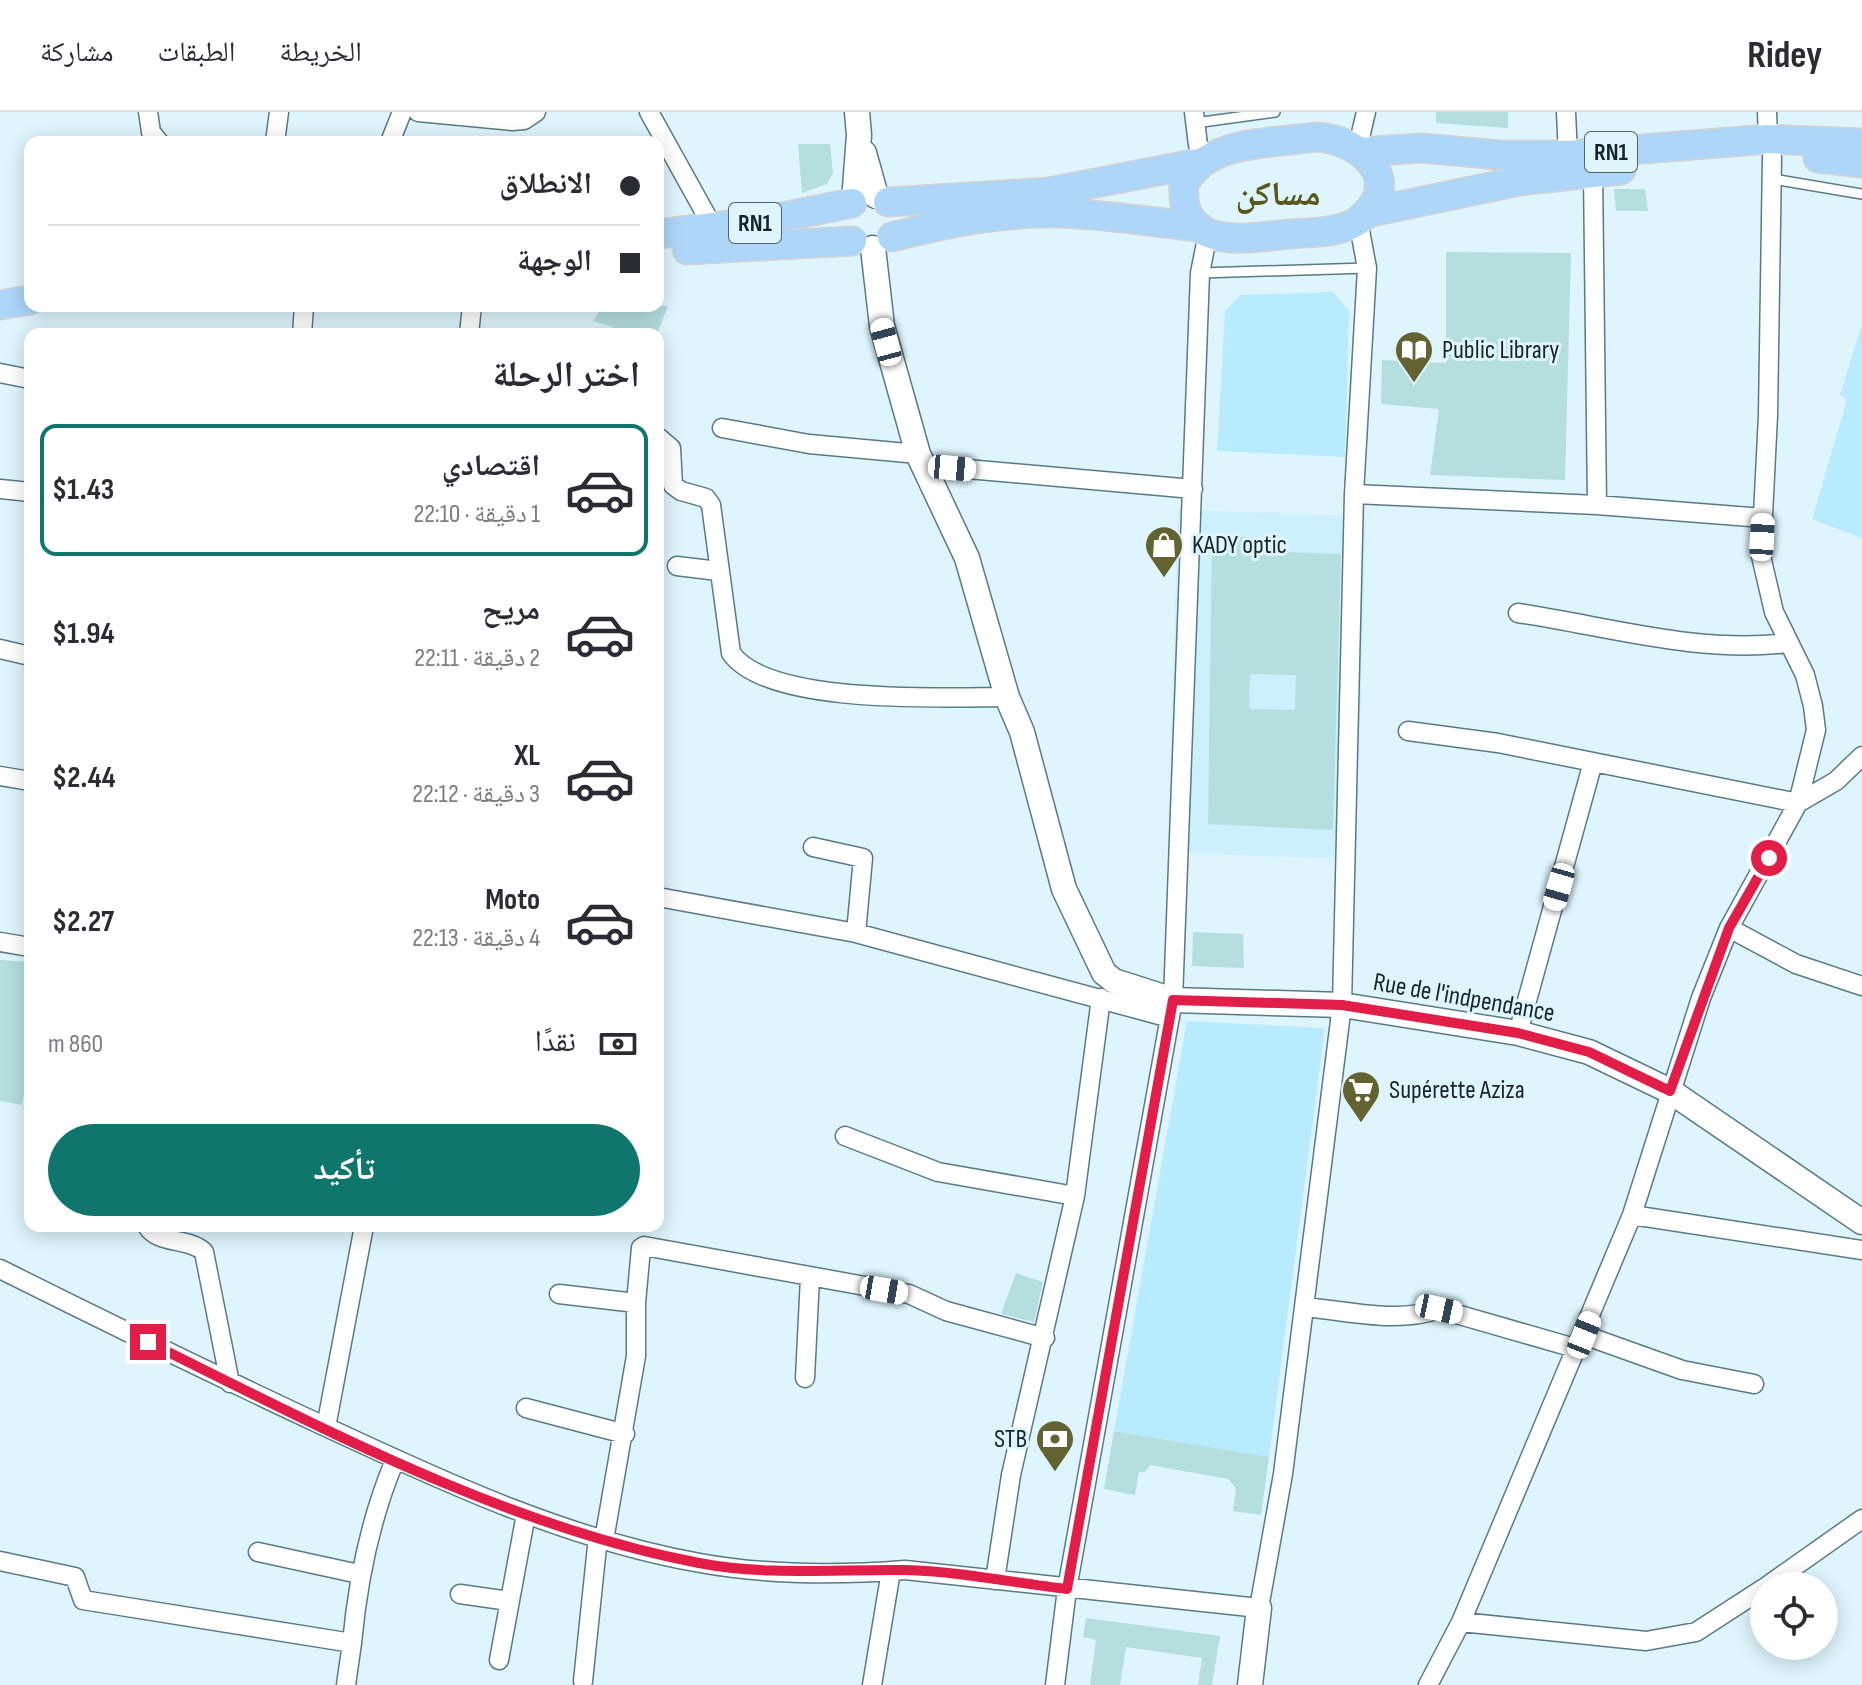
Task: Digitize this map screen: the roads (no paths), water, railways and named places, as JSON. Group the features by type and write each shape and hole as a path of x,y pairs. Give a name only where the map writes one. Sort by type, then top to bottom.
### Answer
{"main road":[{"name":"RN1","path":"664,233 714,229 868,201 1049,192 1203,160 1224,150 1315,137 1335,140 1358,151 1422,148 1499,155 1862,143"},
{"name":"RN1","path":"664,253 872,242 954,222 1024,213 1094,215 1204,230 1231,240 1245,239 1330,231 1362,217 1519,181 1770,147 1862,163"},
{"path":"1358,151 1372,162 1380,180 1379,192 1362,217"},
{"path":"1203,160 1184,184 1183,199 1186,210 1204,230"},
{"path":"868,201 896,223 872,242 845,226 868,201"},
{"path":"0,284 24,283"},
{"path":"0,305 24,301"}],"street":[{"path":"148,112 154,136"},
{"path":"276,136 279,112"},
{"path":"392,136 402,112"},
{"path":"418,112 512,121 524,120 536,112"},
{"path":"649,112 662,136"},
{"path":"1358,151 1366,112"},
{"path":"1566,112 1568,155"},
{"path":"1194,117 1203,160"},
{"path":"858,124 868,201"},
{"path":"664,139 714,229"},
{"path":"1428,1685 1461,1622 1581,1342 1632,1215 1670,1091 1729,928 1798,803 1816,730 1805,675 1787,643 1765,582 1763,518 1770,147"},
{"path":"1593,172 1597,505"},
{"path":"1250,1685 1259,1608 1283,1474 1342,1005 1354,494 1367,268 1362,217"},
{"path":"1055,1685 1067,1589 1171,1009 1204,230"},
{"name":"Rue de l'indpendance","path":"872,242 882,326 920,460 967,558 1007,697 1022,732 1064,889 1098,962 1114,981 1171,1009 1342,1005 1518,1033 1589,1052 1670,1091 1862,1222"},
{"path":"0,373 24,378"},
{"path":"722,428 920,460 1193,489"},
{"path":"664,442 671,448 673,485 710,502 731,653 748,670 828,693 882,697 1007,697"},
{"path":"0,489 24,491"},
{"path":"1354,494 1597,505 1763,518"},
{"path":"677,566 718,571"},
{"path":"1518,613 1693,642 1748,648 1787,643"},
{"path":"0,649 24,655"},
{"path":"1408,731 1498,743 1798,803 1836,781 1862,756"},
{"path":"1518,1033 1593,762"},
{"path":"0,776 24,780"},
{"path":"813,847 863,858 856,933"},
{"path":"664,898 856,933 1101,998 1171,1009"},
{"path":"1729,928 1786,959 1862,986"},
{"path":"0,942 24,946"},
{"path":"995,1580 1011,1475 1045,1338 1075,1196 1101,998"},
{"path":"845,1136 938,1172 1075,1196"},
{"path":"1632,1215 1862,1250"},
{"path":"151,1232 198,1246 204,1252 230,1383"},
{"path":"326,1427 363,1232"},
{"path":"583,1681 601,1538 625,1434 636,1356 636,1303 641,1248 644,1246 909,1294 946,1311 1045,1338"},
{"path":"0,1269 230,1383 395,1460 526,1514 601,1538 723,1567 891,1571 1259,1608"},
{"path":"805,1378 810,1277"},
{"path":"559,1294 636,1303"},
{"path":"1305,1307 1401,1317 1421,1316 1439,1309 1581,1342 1682,1370 1754,1384"},
{"path":"526,1408 625,1434"},
{"path":"346,1685 359,1574 378,1500 395,1460"},
{"path":"499,1660 526,1514"},
{"path":"1787,1572 1862,1519"},
{"path":"258,1552 359,1574"},
{"path":"0,1561 75,1577 83,1600 352,1643"},
{"path":"872,1685 891,1571"},
{"path":"460,1594 509,1601"},
{"path":"1461,1622 1646,1641 1696,1632 1750,1597"}],"lane":[{"path":"1194,117 1275,112"},
{"path":"1770,147 1862,194"},
{"path":"1200,273 1367,268"}],"place":[{"name":"Public Library","path":"1414,384"},
{"name":"KADY optic","path":"1164,579"},
{"name":"Supérette Aziza","path":"1361,1124"},
{"name":"STB","path":"1055,1473"}],"district":[{"name":"مساكن","path":"1278,194"}]}
